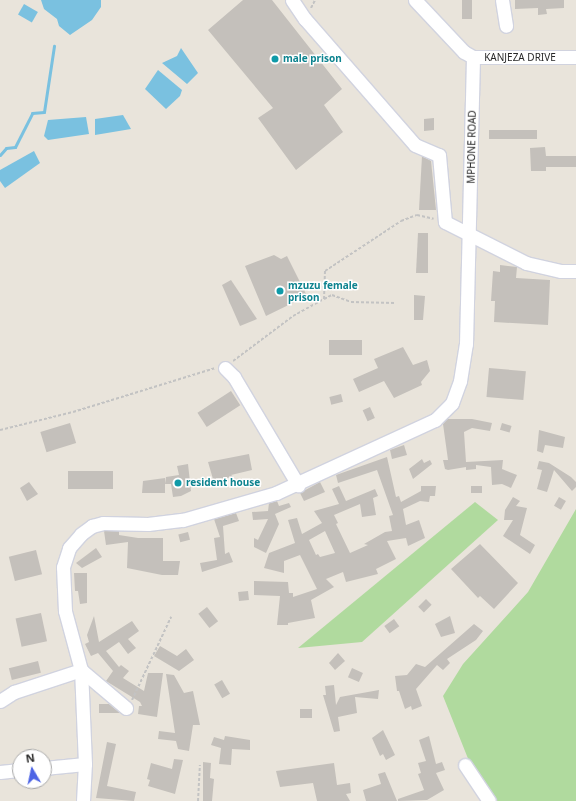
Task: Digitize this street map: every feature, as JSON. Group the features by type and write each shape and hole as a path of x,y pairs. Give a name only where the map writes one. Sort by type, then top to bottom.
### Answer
{"street":[{"path":"292,0 315,31 415,145 439,155 445,222 470,236 526,263 561,271 576,272"},
{"name":"KANJEZA DRIVE","path":"415,0 464,52 473,57 576,57"},
{"path":"502,0 506,26"},
{"name":"MPHONE ROAD","path":"83,801 85,764 81,670 65,610 63,567 69,548 81,534 92,526 103,523 148,524 182,520 255,500 298,485 435,420 452,402 460,381 466,344 470,236 473,57"},
{"path":"225,368 234,377 298,485"},
{"path":"0,701 14,692 81,670 126,708"},
{"path":"52,767 85,764"},
{"path":"465,765 489,801"},
{"path":"0,772 12,771"}],"path":[{"path":"324,299 325,271 360,246 417,215 445,222"},
{"path":"0,430 73,412 212,368 225,368 293,316 332,295 351,302 395,303"},
{"path":"126,708 129,706 171,617"},
{"path":"198,801 200,765"}],"green space":[{"path":"475,502 498,520 362,642 298,648"},
{"path":"576,509 576,801 485,801 443,696 463,664 528,592"}],"water":[{"path":"41,0 101,0 101,7 92,20 70,35 59,26 57,19 44,9"},
{"path":"24,4 38,12 32,22 18,14"},
{"path":"181,48 198,73 187,84 162,63 177,56"},
{"path":"158,70 182,90 180,96 166,109 145,89"},
{"path":"123,115 131,129 95,135 95,119"},
{"path":"86,117 89,134 48,140 44,136 48,120"},
{"path":"34,151 40,163 5,188 0,181 0,170"}],"building":[{"name":"male prison","path":"243,0 272,0 342,89 324,105 343,132 296,170 258,118 273,108 208,30"},
{"path":"462,0 472,0 472,19 462,19"},
{"path":"515,0 564,0 564,8 546,9 547,14 538,15 538,8 515,9"},
{"path":"434,118 434,130 424,131 424,119"},
{"path":"489,130 537,130 537,139 489,139"},
{"path":"545,147 546,156 576,156 576,167 546,167 546,171 531,171 530,148"},
{"path":"422,156 431,161 436,210 419,210"},
{"path":"418,233 428,233 428,273 416,273"},
{"name":"mzuzu female prison","path":"274,255 281,259 287,256 307,296 266,316 245,266"},
{"path":"500,265 517,267 516,278 550,280 548,325 494,322 495,301 491,301 493,271 500,272"},
{"path":"231,280 257,319 240,326 222,285"},
{"path":"414,295 425,296 423,320 414,320"},
{"path":"329,340 362,340 362,355 329,355"},
{"path":"403,347 413,365 427,360 430,371 421,382 422,385 394,398 384,381 359,392 353,379 378,368 374,359"},
{"path":"489,368 526,371 523,400 486,397"},
{"path":"231,391 240,405 207,427 197,413"},
{"path":"341,394 343,402 331,405 329,397"},
{"path":"370,407 375,418 368,421 363,410"},
{"path":"447,419 472,419 492,423 490,431 472,428 464,432 466,462 503,460 502,469 517,475 511,488 502,484 492,485 491,467 476,465 476,469 466,470 466,467 448,470 445,469 443,460 448,460 443,424"},
{"path":"70,423 76,443 46,452 40,432"},
{"path":"502,423 512,426 510,433 500,430"},
{"path":"539,430 565,437 563,448 545,445 543,453 537,451"},
{"path":"404,445 407,455 392,459 390,450"},
{"path":"249,454 252,470 231,475 234,477 213,479 208,462"},
{"path":"387,457 396,497 399,496 401,502 421,491 421,486 436,486 435,496 430,496 429,502 420,501 403,509 406,525 419,520 425,538 408,546 406,538 387,541 396,559 376,569 378,574 346,582 343,572 326,579 334,587 311,600 315,618 288,623 288,625 277,625 280,596 254,595 254,581 288,582 289,593 293,593 293,597 317,589 300,555 284,561 284,573 264,568 269,553 295,543 288,520 297,518 302,534 322,523 314,511 339,504 332,489 339,486 346,501 375,489 378,496 373,498 376,515 362,517 360,504 334,515 338,523 336,524 350,553 368,545 364,544 385,532 392,531 389,516 393,515 377,470 338,483 336,475","holes":["325,531 335,553 320,557 318,554 316,555 309,540"]},
{"path":"422,459 424,463 430,460 432,464 413,479 409,469"},
{"path":"539,461 549,463 571,477 576,482 576,487 572,491 554,470 547,492 537,489 542,470 537,469"},
{"name":"resident house","path":"188,464 191,491 181,496 173,497 171,484 165,484 166,477 179,475 177,466"},
{"path":"68,471 113,471 113,489 68,489"},
{"path":"165,478 165,493 142,493 143,481"},
{"path":"29,482 38,494 27,501 20,488"},
{"path":"320,482 325,492 304,501 300,493"},
{"path":"471,486 482,486 482,493 471,493"},
{"path":"513,497 520,501 516,506 527,508 520,535 535,545 530,554 503,536 513,520 504,520 505,510"},
{"path":"559,497 566,501 561,510 554,506"},
{"path":"277,501 279,506 289,503 291,507 275,514 279,524 266,553 254,547 254,538 258,540 268,519 253,520 252,512 268,511 269,503"},
{"path":"236,513 239,521 223,526 225,554 229,552 233,562 202,572 200,563 217,560 214,538 220,537 214,519"},
{"path":"104,531 119,531 119,535 138,538 163,538 163,561 180,561 178,575 162,575 127,568 128,542 106,545"},
{"path":"188,532 190,540 180,542 178,534"},
{"path":"480,544 518,583 494,609 480,596 478,598 451,569"},
{"path":"96,548 102,557 82,568 76,563"},
{"path":"36,550 42,574 15,581 9,557"},
{"path":"74,573 87,573 87,603 80,604 78,591 75,591"},
{"path":"248,591 249,600 239,601 238,592"},
{"path":"426,599 432,605 424,612 418,607"},
{"path":"207,607 218,621 209,628 198,614"},
{"path":"41,613 47,641 22,647 16,618"},
{"path":"94,616 99,642 132,621 139,631 128,639 136,648 128,654 119,642 106,651 119,667 121,665 129,671 123,678 144,691 148,673 163,673 157,717 138,714 139,706 142,706 140,702 106,681 113,671 98,653 91,656 85,644 89,642 87,635"},
{"path":"450,616 455,633 441,637 435,624"},
{"path":"394,619 399,626 390,633 384,626"},
{"path":"474,624 483,631 476,640 447,659 450,663 443,670 437,665 416,689 422,706 412,710 411,706 405,709 399,691 397,691 395,676 407,675 416,664 425,667"},
{"path":"160,646 177,656 186,649 194,660 179,671 154,656"},
{"path":"338,653 345,661 335,670 329,663"},
{"path":"38,661 41,673 12,680 9,668"},
{"path":"352,668 363,673 359,682 348,677"},
{"path":"166,674 174,675 184,693 193,691 200,725 193,725 189,751 178,749 176,741 158,739 159,731 175,733"},
{"path":"222,680 230,694 222,698 214,684"},
{"path":"334,685 336,705 340,697 379,690 378,699 355,697 357,713 338,717 340,731 334,732 323,695 326,695 325,686"},
{"path":"99,704 109,704 120,713 99,713"},
{"path":"300,709 312,709 312,718 300,718"},
{"path":"383,730 395,755 386,760 383,754 380,756 372,738"},
{"path":"225,736 250,740 250,750 232,749 231,765 219,764 221,748 211,745 214,737 224,740"},
{"path":"429,736 436,764 442,762 445,770 436,773 444,790 427,800 398,801 398,799 424,790 418,774 421,773 418,763 426,761 419,740"},
{"path":"107,742 116,744 107,786 136,792 134,801 96,798"},
{"path":"174,759 183,760 175,794 148,786 150,780 147,779 151,763 172,769"},
{"path":"203,762 211,763 210,778 214,779 212,801 203,801"},
{"path":"334,763 337,785 350,783 351,793 346,794 350,801 317,801 313,783 280,787 276,771"},
{"path":"385,772 397,801 366,801 363,790 381,784 378,774"}],"waterway":[{"path":"0,155 6,148 15,147 32,113 44,112 54,46"}],"place":[{"name":"male prison","path":"275,59"},
{"name":"mzuzu female prison","path":"280,291"},
{"name":"resident house","path":"178,483"}]}
